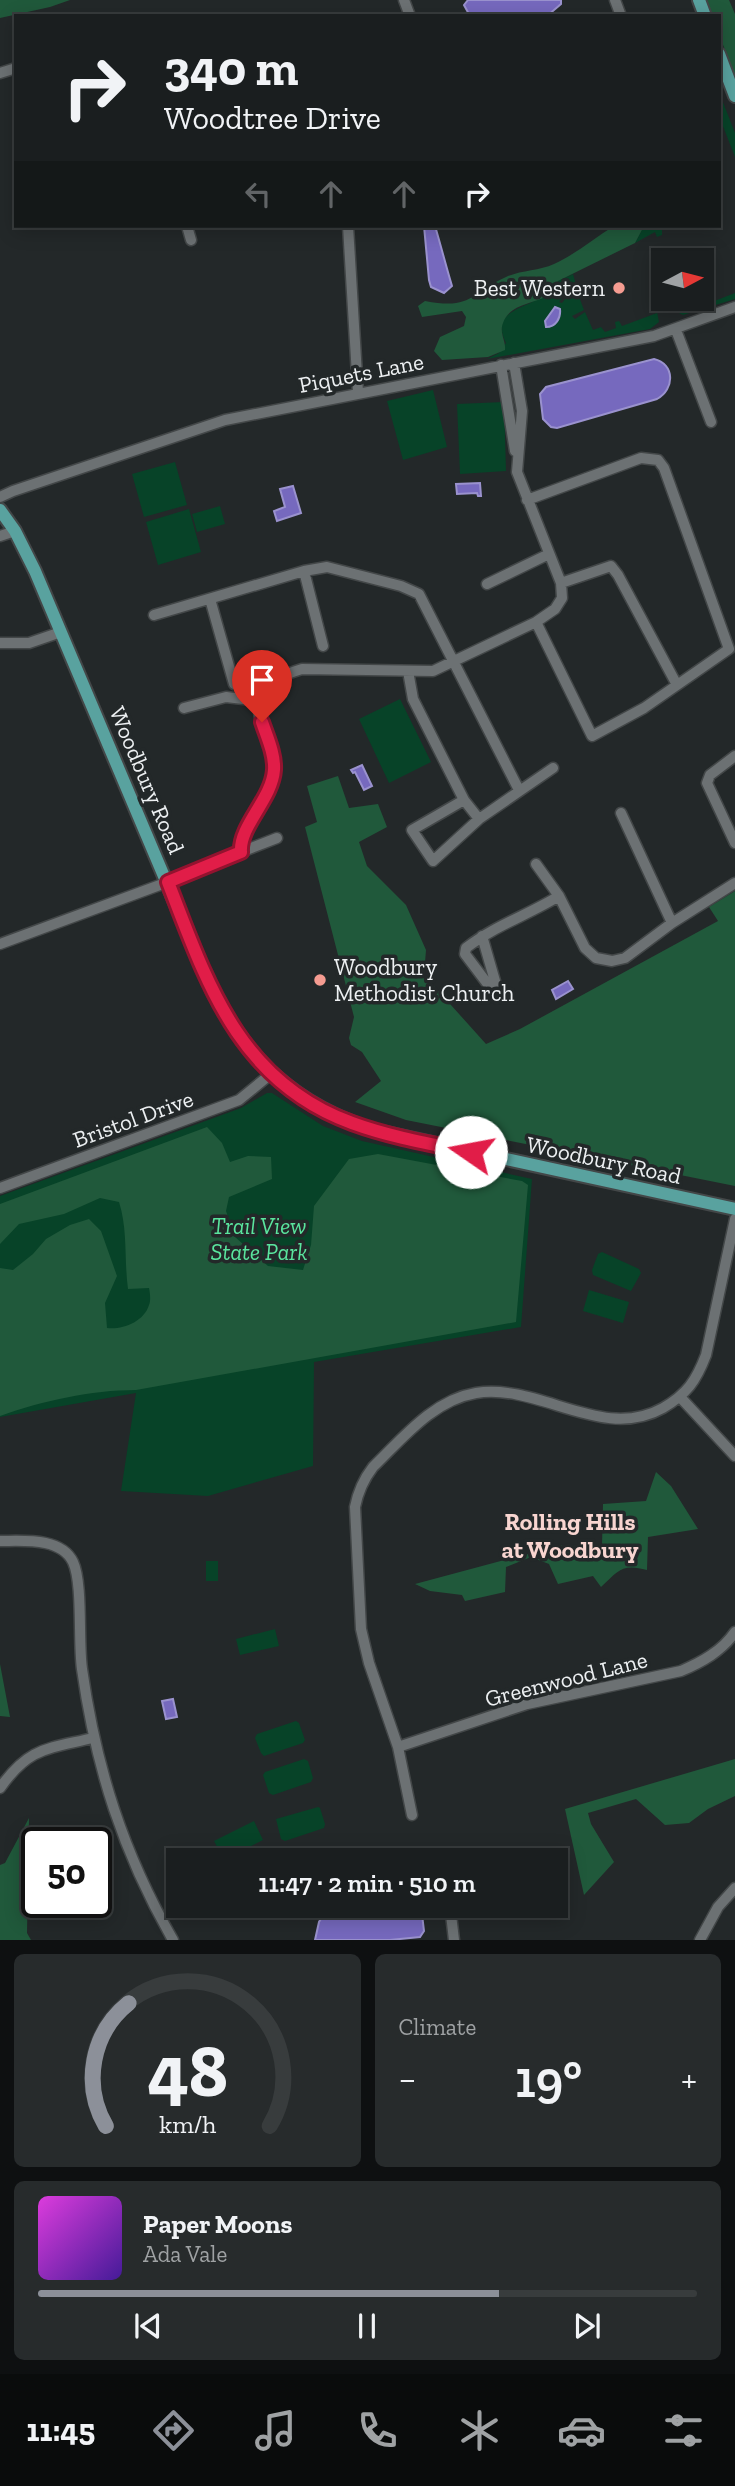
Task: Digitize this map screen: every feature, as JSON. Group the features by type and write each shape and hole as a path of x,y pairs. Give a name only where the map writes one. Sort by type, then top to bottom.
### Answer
{"main road":[{"path":"721,65 735,96"},
{"name":"Woodbury Road","path":"0,510 15,531 61,632 212,990 225,1016 248,1049 272,1073 314,1105 373,1130 735,1209"}],"street":[{"path":"188,228 191,240"},
{"path":"348,228 358,393"},
{"name":"Piquets Lane","path":"0,497 225,420 676,330 735,307"},
{"path":"676,330 711,422"},
{"path":"241,852 243,836 259,809 273,775 274,761 262,722 260,701 270,684 284,674 302,669 433,671 536,621 559,604 561,583 517,472 522,411 514,363"},
{"path":"501,365 517,459"},
{"path":"527,500 641,458 655,458 662,463 729,649 644,708 592,736 536,621"},
{"path":"0,536 15,531"},
{"path":"487,584 549,554"},
{"path":"561,583 611,566 677,685"},
{"path":"154,615 303,571 327,567 401,586 419,594 519,790"},
{"path":"303,571 323,646"},
{"path":"209,599 234,684"},
{"path":"0,643 29,643 61,632"},
{"path":"408,671 413,699 464,800 479,819"},
{"path":"184,708 226,697 260,701"},
{"path":"735,757 707,779 735,843"},
{"path":"464,800 412,830 433,861 479,819 553,768"},
{"path":"621,813 672,923"},
{"path":"0,944 168,882 277,838"},
{"path":"536,864 559,896 585,947 596,958 612,961 625,958 672,923 735,883"},
{"path":"482,936 497,988 493,991 466,954 466,948 482,936 559,896"},
{"name":"Bristol Drive","path":"0,1188 239,1100 272,1073"},
{"path":"412,1815 397,1747 369,1663 361,1629 355,1507 359,1491 373,1467 435,1411 453,1400 473,1394 509,1393 616,1420 652,1414 681,1398 699,1372 706,1355 735,1219"},
{"path":"681,1398 735,1456"},
{"path":"0,1541 33,1541 52,1545 64,1552 73,1562 78,1587 81,1664 93,1738 118,1827 141,1882 173,1940"},
{"name":"Greenwood Lane","path":"397,1747 527,1704 681,1671 699,1664 715,1653 735,1632"},
{"path":"0,1788 14,1769 30,1755 93,1738"},
{"path":"700,1940 718,1907 735,1888"},
{"path":"451,1918 454,1940"}],"green space":[{"path":"0,0 70,0 50,7 0,18"},
{"path":"707,0 729,0 735,14 735,77 721,39 721,14 712,14"},
{"path":"721,97 735,133 735,157 721,121"},
{"path":"611,228 643,228 635,243 558,281 549,295 511,312 502,327 505,350 488,357 442,360 434,351 440,337 464,326 466,317 462,311 422,317 418,306 425,301 462,302 506,277 548,266 577,251"},
{"path":"643,228 662,228 662,235 657,237 655,232 635,243"},
{"path":"573,274 578,292 565,295 559,302 578,294 584,310 572,316 575,319 585,312 593,330 601,327 605,332 616,328 615,322 619,321 622,326 657,312 659,322 650,329 487,359 499,353 506,343 502,333 504,319 539,298 558,281"},
{"path":"735,293 735,299 714,305 714,301"},
{"path":"433,390 447,447 403,460 387,401"},
{"path":"504,402 506,471 460,474 457,404"},
{"path":"175,462 187,505 144,517 132,474"},
{"path":"220,506 225,524 197,532 192,514"},
{"path":"189,509 201,552 158,565 146,522"},
{"path":"400,699 431,762 389,783 359,719"},
{"path":"338,776 349,808 378,804 387,827 359,842 367,866 406,905 426,950 424,975 486,1044 520,1029 718,921 709,907 735,891 735,1186 406,1120 355,1102 381,1081 362,1052 351,1045 349,1038 354,1017 305,827 317,822 307,786"},
{"name":"Trail View State Park","path":"267,1093 272,1093 323,1126 362,1141 532,1179 521,1327 314,1362 313,1466 208,1496 121,1491 136,1393 0,1417 0,1196 241,1108"},
{"name":"Trail View State Park","path":"207,1127 222,1143 230,1162 248,1156 271,1157 272,1179 229,1197 226,1211 235,1237 268,1266 303,1270 311,1245 314,1206 349,1159 378,1154 522,1181 528,1185 516,1322 136,1390 67,1397 0,1416 0,1268 13,1270 46,1239 70,1225 89,1219 101,1231 117,1276 105,1303 107,1328 119,1328 137,1320 146,1311 150,1299 149,1288 128,1289 124,1223 119,1202 100,1198 64,1214 19,1224 0,1244 0,1204"},
{"path":"602,1252 639,1269 641,1273 631,1291 593,1275 592,1270 598,1254"},
{"path":"589,1290 629,1302 623,1323 583,1311"},
{"path":"656,1472 671,1486 698,1529 648,1537 647,1570 626,1568 601,1587 593,1576 558,1584 549,1564 531,1557 506,1567 505,1592 465,1601 462,1595 430,1591 415,1584 561,1545 602,1546 603,1504 646,1501"},
{"path":"206,1561 218,1561 218,1581 206,1581"},
{"path":"275,1629 279,1646 240,1655 236,1639"},
{"path":"0,1664 10,1717 0,1716"},
{"path":"296,1721 305,1740 303,1743 264,1756 261,1753 255,1738 257,1734"},
{"path":"304,1759 308,1761 313,1778 311,1782 273,1795 269,1793 263,1775 265,1772"},
{"path":"735,1759 735,1796 708,1809 689,1823 665,1825 636,1799 588,1813 591,1824 614,1862 584,1895 565,1809"},
{"path":"318,1807 324,1828 285,1841 281,1839 276,1819"},
{"path":"254,1821 263,1840 247,1848 218,1848 214,1841"},
{"path":"21,1833 21,1918 27,1918 27,1933 31,1940 0,1940 0,1865 5,1863"}],"shaded area":[{"path":"468,0 561,0 561,4 549,14 469,14 464,5"},
{"path":"424,228 436,228 452,286 444,293 431,287"},
{"path":"555,307 560,309 559,319 555,324 546,327 545,321"},
{"path":"654,359 666,366 670,377 667,389 657,399 557,428 551,427 543,419 540,394 546,387"},
{"path":"480,483 481,496 477,493 457,494 456,484"},
{"path":"293,486 301,513 277,521 274,511 285,507 280,489"},
{"path":"362,765 372,786 364,790 355,772 351,770"},
{"path":"568,981 573,989 556,999 552,990"},
{"path":"173,1699 177,1717 166,1719 162,1701"},
{"path":"321,1918 422,1918 424,1931 420,1937 390,1940 315,1940"}],"place":[{"name":"Best Western","path":"619,288"},
{"name":"Woodbury Methodist Church","path":"320,980"}],"district":[{"name":"Rolling Hills at Woodbury","path":"570,1535"}],"route":[{"path":"262,722 274,761 273,775 259,809 243,836 241,852 168,882 212,990 231,1026 262,1065 288,1088 314,1105 373,1130 471,1152"}]}
